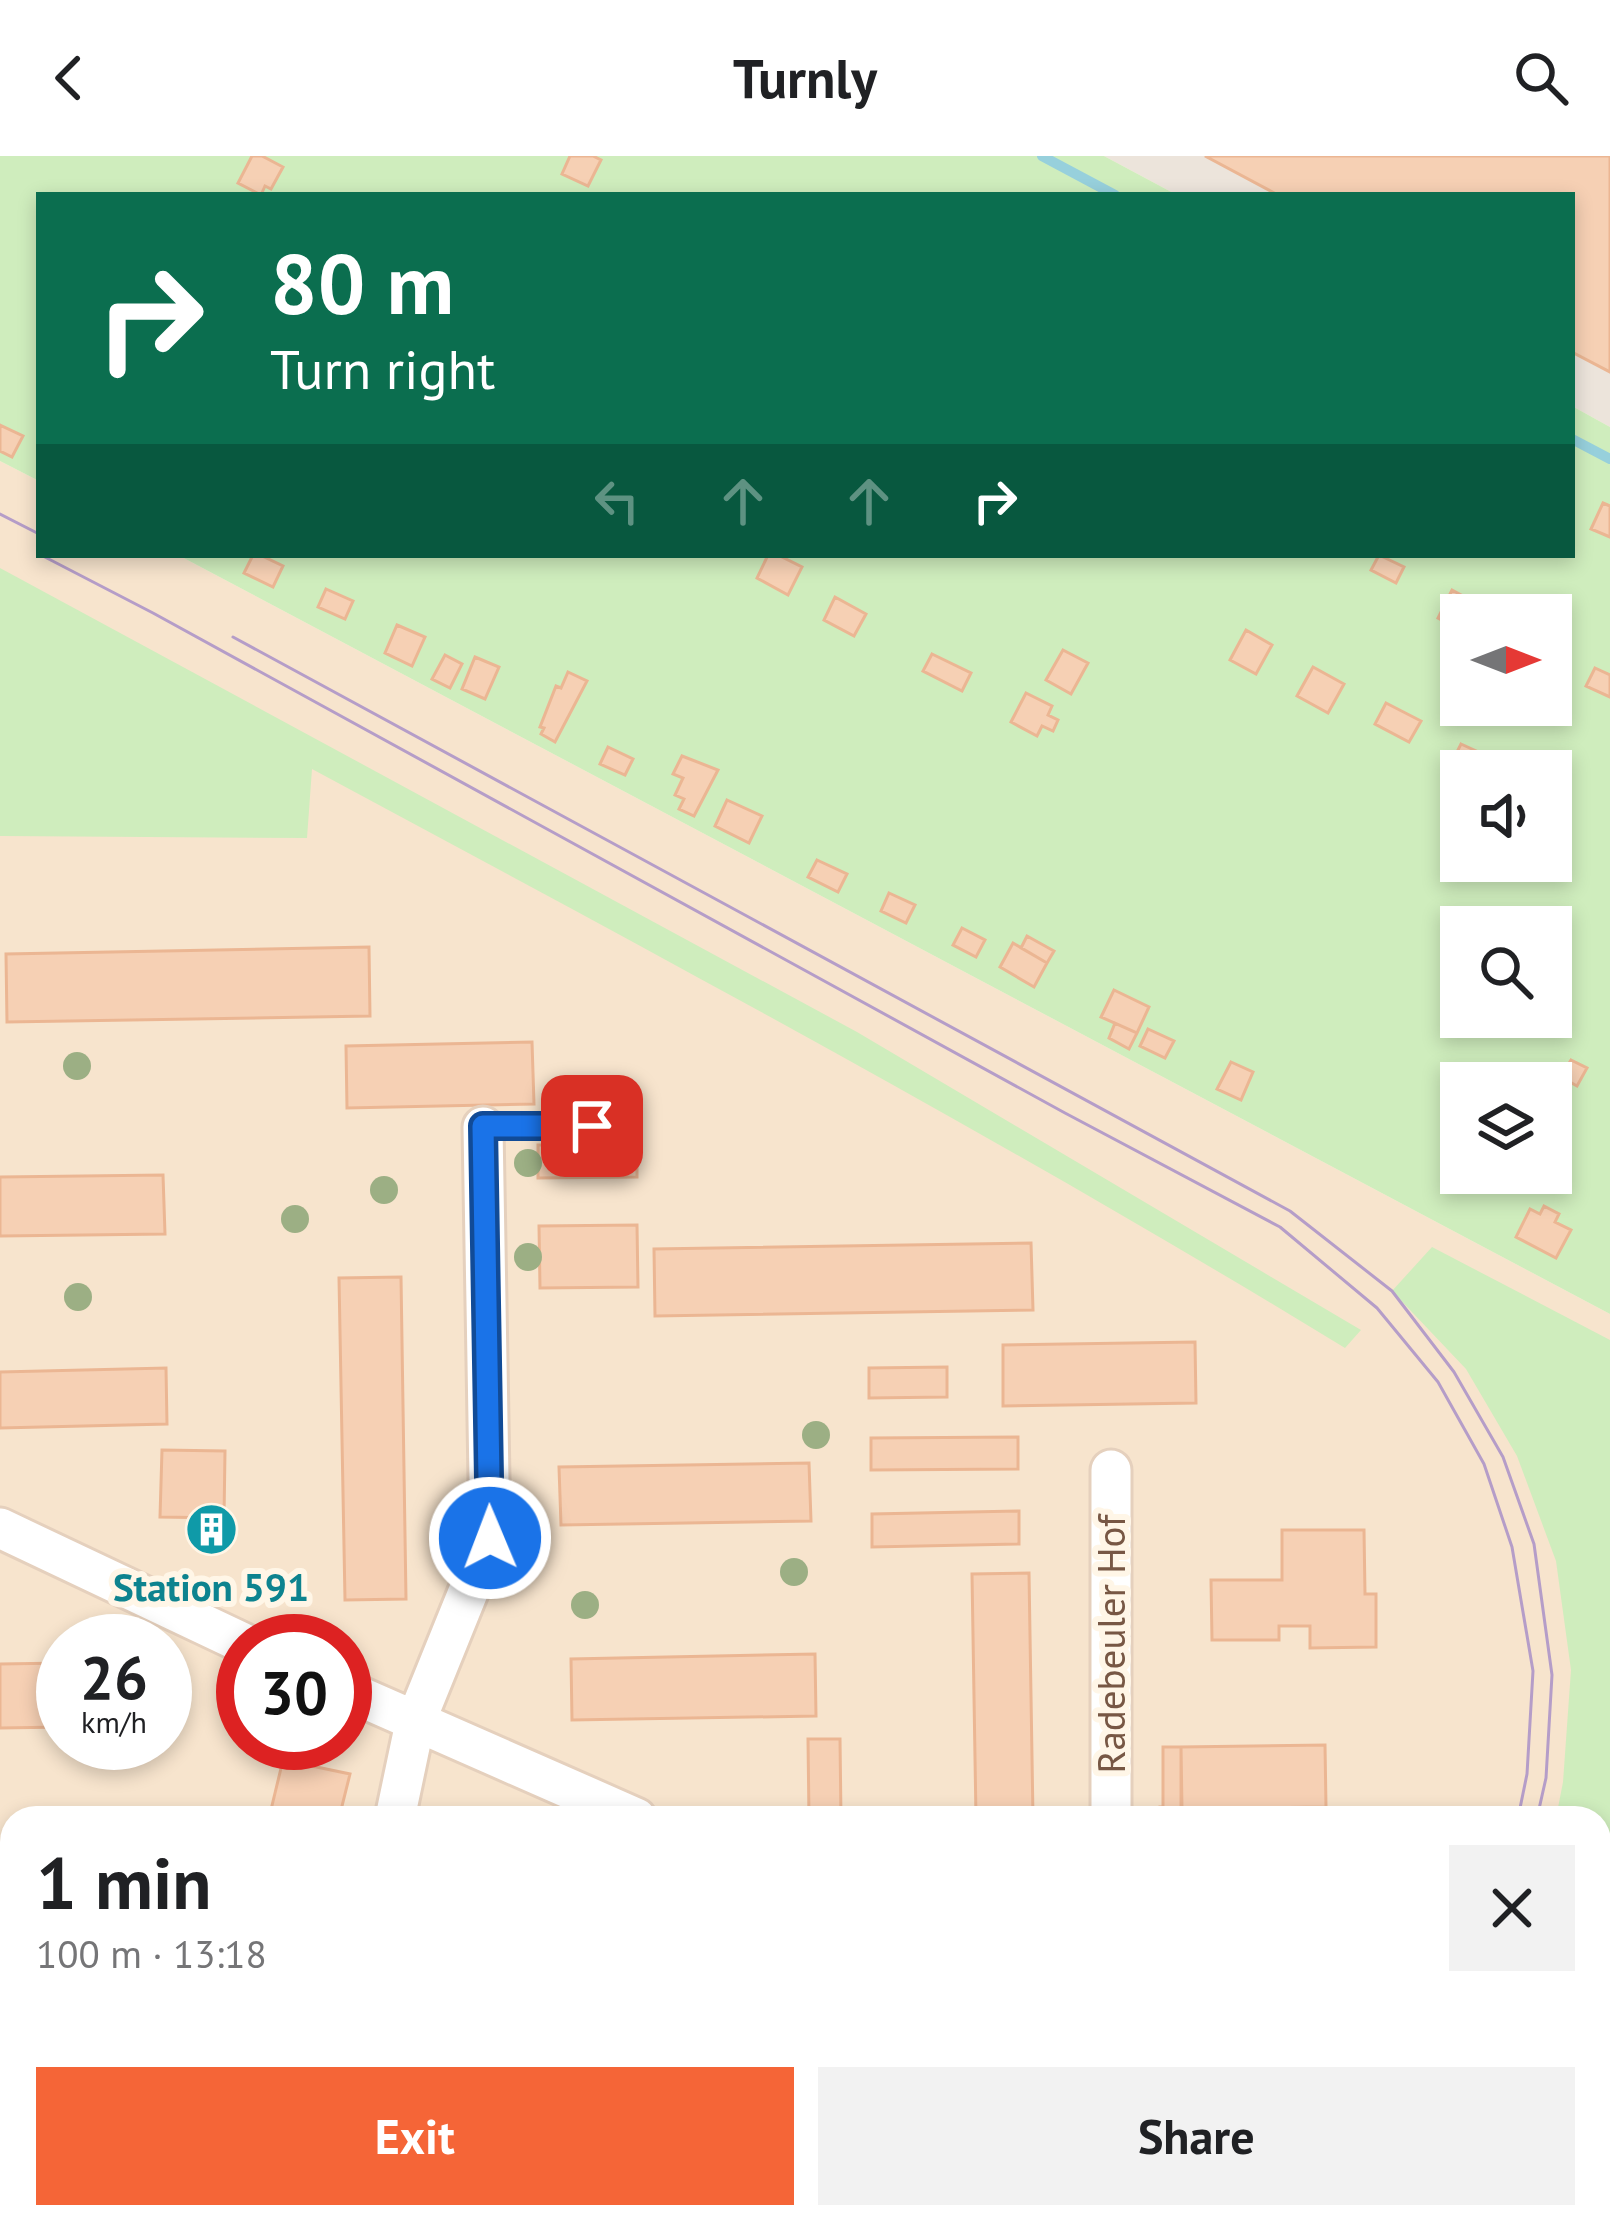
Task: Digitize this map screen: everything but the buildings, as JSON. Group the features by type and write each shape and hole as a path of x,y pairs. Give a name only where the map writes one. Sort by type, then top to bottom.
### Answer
{"street":[{"path":"398,1806 416,1723 490,1538 483,1126"},
{"name":"Radebeuler Hof","path":"1111,1469 1111,1806"},
{"path":"0,1528 216,1630"},
{"path":"372,1703 608,1806"}],"lane":[{"path":"483,1126 592,1126"}],"shaded area":[{"path":"1104,156 1610,156 1610,427 1575,408 1575,192 1171,192"},
{"path":"0,461 36,479 36,558 184,558 1610,1314 1610,1806 0,1806"}],"green space":[{"path":"0,156 1104,156 1171,192 36,192 36,479 0,461"},
{"path":"1575,408 1610,427 1610,1314 184,558 1575,558"},
{"path":"0,568 857,1032 1361,1330 1345,1348 962,1124 312,769 307,838 0,836"},
{"path":"1432,1247 1610,1340 1610,1806 1558,1806 1571,1670 1556,1561 1517,1456 1466,1369 1392,1291"}],"waterway":[{"path":"1042,156 1109,192"},
{"path":"1575,441 1610,459"}],"tram line":[{"path":"0,514 36,532"},
{"path":"47,558 1280,1227 1377,1308 1438,1382 1484,1464 1512,1547 1533,1671 1520,1806"},
{"path":"233,637 1290,1211 1392,1291 1454,1372 1503,1457 1534,1544 1552,1675 1546,1778 1540,1806"}],"place":[{"name":"Station 591","path":"211,1530"}],"route":[{"path":"490,1538 483,1126 592,1126"}]}
